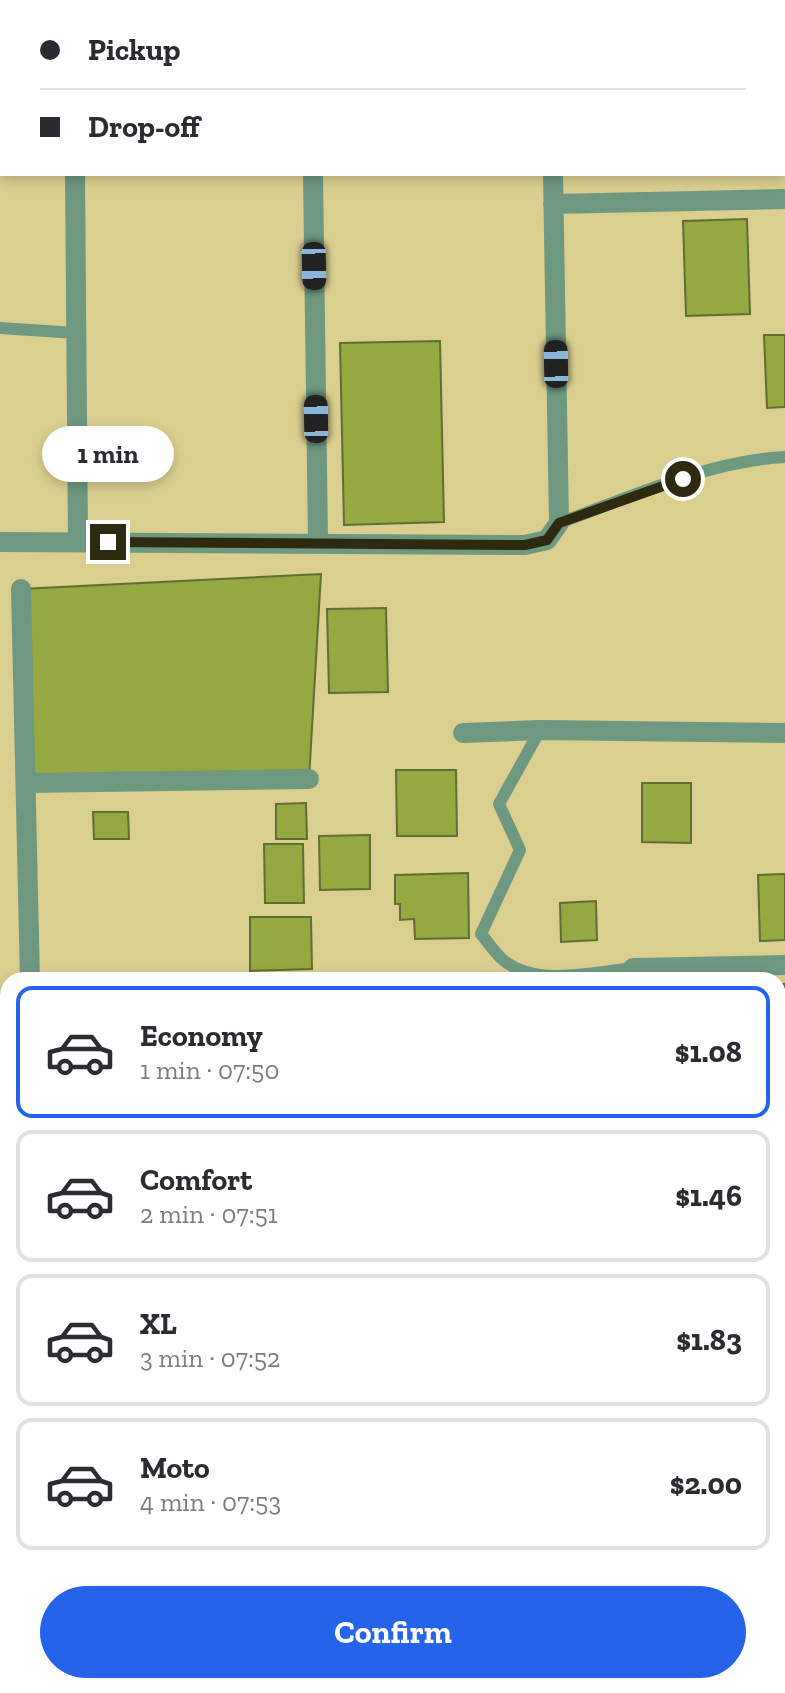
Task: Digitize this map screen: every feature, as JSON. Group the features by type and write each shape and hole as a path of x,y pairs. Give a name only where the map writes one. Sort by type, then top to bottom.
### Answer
{"street":[{"path":"75,176 78,542"},
{"path":"313,176 318,542"},
{"path":"0,542 525,545 547,540 559,523 553,176"},
{"path":"553,204 785,199"},
{"path":"21,589 30,972"},
{"path":"463,733 540,730 785,733"},
{"path":"27,783 309,779"},
{"path":"633,968 785,965"}],"lane":[{"path":"0,328 76,333"},
{"path":"559,523 662,485 757,458 785,457"},
{"path":"525,972 503,960 481,934 520,850 499,804 540,730"},
{"path":"583,972 633,968"}],"building":[{"path":"747,219 750,314 686,316 683,221"},
{"path":"764,335 785,335 785,407 767,408"},
{"path":"440,341 444,522 344,525 340,343"},
{"path":"321,574 309,779 27,783 21,589"},
{"path":"386,608 388,692 329,693 327,609"},
{"path":"396,770 456,770 457,836 397,836"},
{"path":"642,783 691,783 691,843 642,842"},
{"path":"306,803 307,839 276,839 276,804"},
{"path":"93,812 128,812 129,839 94,839"},
{"path":"370,835 370,889 320,890 319,836"},
{"path":"264,844 303,844 304,903 265,903"},
{"path":"468,873 469,938 415,939 414,919 400,920 400,904 395,904 395,875"},
{"path":"785,874 785,940 760,941 758,875"},
{"path":"596,901 597,940 561,942 560,903"},
{"path":"250,917 311,917 312,969 250,971"}],"route":[{"path":"108,542 525,545 547,540 559,523 683,479"}]}
